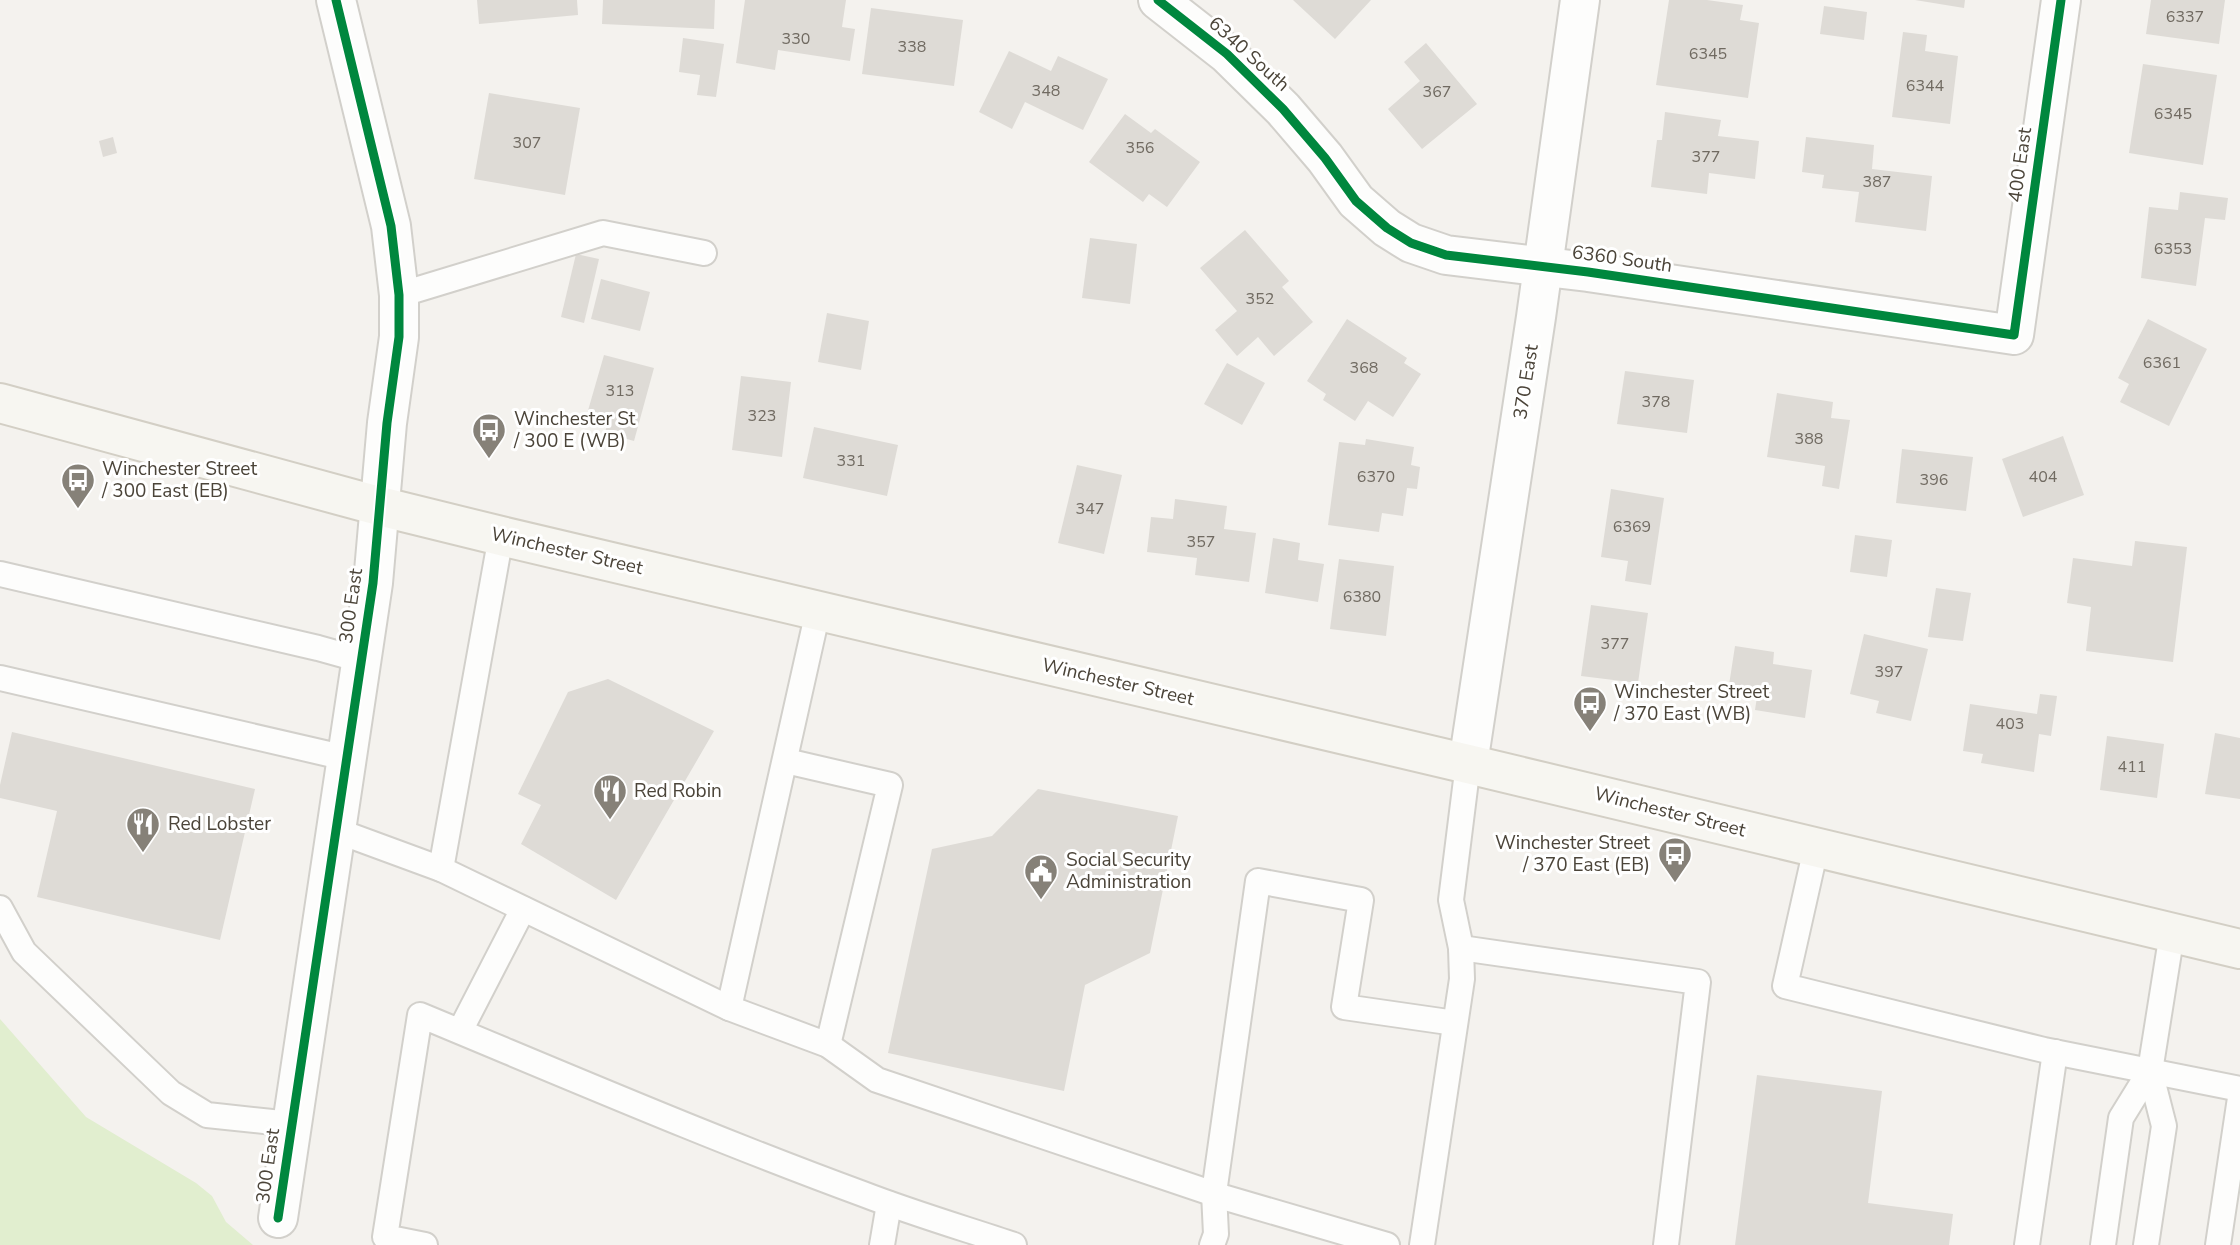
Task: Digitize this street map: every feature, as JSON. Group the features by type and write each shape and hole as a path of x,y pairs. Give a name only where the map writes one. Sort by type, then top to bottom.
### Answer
{"main road":[{"name":"Winchester Street","path":"0,403 379,506 501,536 2240,949"}],"street":[{"name":"300 East","path":"278,1218 373,583 379,506 399,337 399,295 391,226 336,0"},
{"name":"6340 South","path":"1158,0 1227,54 1283,109"},
{"name":"370 East","path":"1468,764 1543,267 1580,0"},
{"name":"400 East","path":"2014,335 2061,0"},
{"name":"6360 South","path":"1283,109 1325,158 1356,201 1387,229 1411,243 1446,255 2014,335"}],"lane":[{"path":"399,295 603,233 704,253"},
{"path":"441,869 501,536"},
{"path":"0,574 361,660"},
{"path":"729,1008 818,611"},
{"path":"0,678 346,758"},
{"path":"786,761 890,785 828,1045"},
{"path":"1422,1245 1462,979 1461,948 1451,900 1468,764"},
{"path":"335,830 441,869 729,1008 828,1045 877,1080 1214,1193 1387,1245"},
{"path":"1816,848 1785,986 2055,1052 2240,1089"},
{"path":"1212,1245 1216,1234 1214,1193 1258,881 1361,900 1344,1007 1455,1023"},
{"path":"0,908 24,952 171,1093 207,1115 291,1124"},
{"path":"460,1031 523,909"},
{"path":"2103,1245 2121,1118 2150,1071 2172,933"},
{"path":"1461,948 1698,982 1665,1245"},
{"path":"425,1245 385,1237 420,1015 683,1125 889,1204 1014,1245"},
{"path":"2026,1245 2055,1052"},
{"path":"2147,1245 2164,1126 2150,1071"},
{"path":"2218,1245 2240,1098"},
{"path":"882,1245 889,1204"}],"green space":[{"path":"0,1019 86,1117 196,1183 212,1196 226,1222 253,1245 0,1245"}],"building":[{"path":"477,0 577,0 578,15 479,24"},
{"path":"603,0 715,0 714,29 602,24"},
{"path":"745,0 846,0 842,27 855,29 850,61 778,50 775,70 736,63"},
{"path":"1293,0 1371,0 1335,39"},
{"path":"1669,0 1707,0 1743,5 1740,20 1759,23 1748,98 1656,85"},
{"path":"1915,0 1965,0 1964,8"},
{"path":"2151,0 2225,0 2219,44 2146,34"},
{"path":"1824,6 1867,12 1864,40 1820,34"},
{"path":"871,8 963,20 954,86 862,74"},
{"path":"1903,32 1927,35 1925,51 1958,56 1950,124 1892,117"},
{"path":"683,38 724,44 716,97 697,95 700,75 679,72"},
{"path":"1426,43 1477,104 1422,149 1388,109 1420,81 1404,62"},
{"path":"1009,51 1051,71 1058,56 1108,79 1083,130 1025,102 1012,129 979,112"},
{"path":"2143,64 2217,75 2203,165 2129,153"},
{"path":"489,93 580,108 565,195 474,179"},
{"path":"1665,112 1721,120 1718,136 1759,141 1755,179 1709,173 1707,194 1651,187 1657,140 1662,140"},
{"path":"1125,114 1151,133 1155,129 1200,162 1167,207 1149,194 1143,202 1089,162"},
{"path":"113,137 117,153 103,157 99,141"},
{"path":"1806,137 1874,145 1872,169 1932,176 1926,231 1855,222 1859,192 1822,188 1824,175 1802,172"},
{"path":"2180,192 2228,198 2225,220 2205,218 2196,286 2141,278 2149,207 2178,210"},
{"path":"1245,230 1289,281 1282,287 1313,322 1274,356 1258,337 1237,356 1215,330 1237,311 1200,268"},
{"path":"1090,238 1137,244 1130,304 1082,298"},
{"path":"576,254 599,259 584,323 561,317"},
{"path":"601,279 650,292 640,331 591,319"},
{"path":"827,313 869,321 861,370 818,362"},
{"path":"1347,319 1407,358 1404,363 1421,374 1393,417 1368,401 1355,421 1323,400 1326,394 1307,381"},
{"path":"2148,319 2207,349 2169,426 2120,402 2129,384 2118,378"},
{"path":"604,355 654,368 634,441 605,433 608,421 587,414"},
{"path":"1227,363 1265,383 1242,425 1204,404"},
{"path":"1625,371 1694,380 1687,433 1617,424"},
{"path":"741,376 791,382 782,457 732,450"},
{"path":"1777,393 1833,402 1831,418 1850,420 1839,489 1822,486 1825,466 1767,457"},
{"path":"814,427 898,445 887,496 803,478"},
{"path":"2063,436 2084,495 2023,517 2002,459"},
{"path":"1366,439 1414,447 1411,465 1420,467 1417,489 1407,488 1403,516 1382,513 1379,532 1328,525 1339,442 1365,445"},
{"path":"1902,449 1973,457 1966,511 1896,503"},
{"path":"1077,465 1122,475 1104,554 1058,543"},
{"path":"1611,489 1664,498 1651,585 1625,581 1628,561 1601,557"},
{"path":"1175,499 1227,506 1224,529 1256,533 1249,582 1195,575 1197,558 1147,552 1151,517 1173,519"},
{"path":"1855,535 1892,540 1887,577 1850,572"},
{"path":"1273,538 1300,543 1298,560 1324,564 1318,602 1265,593"},
{"path":"2135,541 2187,547 2173,662 2086,651 2091,607 2067,603 2073,558 2132,566"},
{"path":"1339,559 1394,566 1386,636 1330,629"},
{"path":"1936,588 1971,593 1963,641 1928,637"},
{"path":"1591,605 1648,613 1638,683 1581,676"},
{"path":"1864,634 1928,649 1911,721 1876,713 1879,701 1850,694"},
{"path":"1735,646 1774,652 1773,664 1812,670 1805,718 1755,710 1758,690 1729,685"},
{"path":"608,679 714,731 616,900 521,844 541,805 518,794 568,692"},
{"path":"2040,694 2057,696 2051,736 2039,734 2034,772 1981,763 1983,754 1963,751 1970,704 2037,714"},
{"name":"Red Lobster","path":"12,732 255,789 220,940 37,897 57,811 0,798 0,785"},
{"path":"2215,733 2240,738 2240,799 2205,794"},
{"path":"2107,736 2164,744 2157,798 2100,790"},
{"name":"Social Security Administration","path":"1038,789 1178,816 1150,953 1085,985 1064,1091 888,1053 932,849 992,836"},
{"path":"1757,1075 1882,1091 1868,1203 1953,1214 1949,1245 1735,1245"}],"cycle path":[{"path":"278,1218 373,583 387,423 399,337 399,295 391,226 336,0"},
{"path":"1158,0 1227,54 1283,109 1325,158 1356,201 1387,228 1411,243 1446,255 1588,272 2014,335 2061,0"}],"place":[{"name":"Winchester St / 300 E (WB)","path":"489,460"},
{"name":"Winchester Street / 300 East (EB)","path":"78,510"},
{"name":"Winchester Street / 370 East (WB)","path":"1590,733"},
{"name":"Red Robin","path":"610,821"},
{"name":"Red Lobster","path":"143,854"},
{"name":"Winchester Street / 370 East (EB)","path":"1675,884"},
{"name":"Social Security Administration","path":"1041,901"}]}
